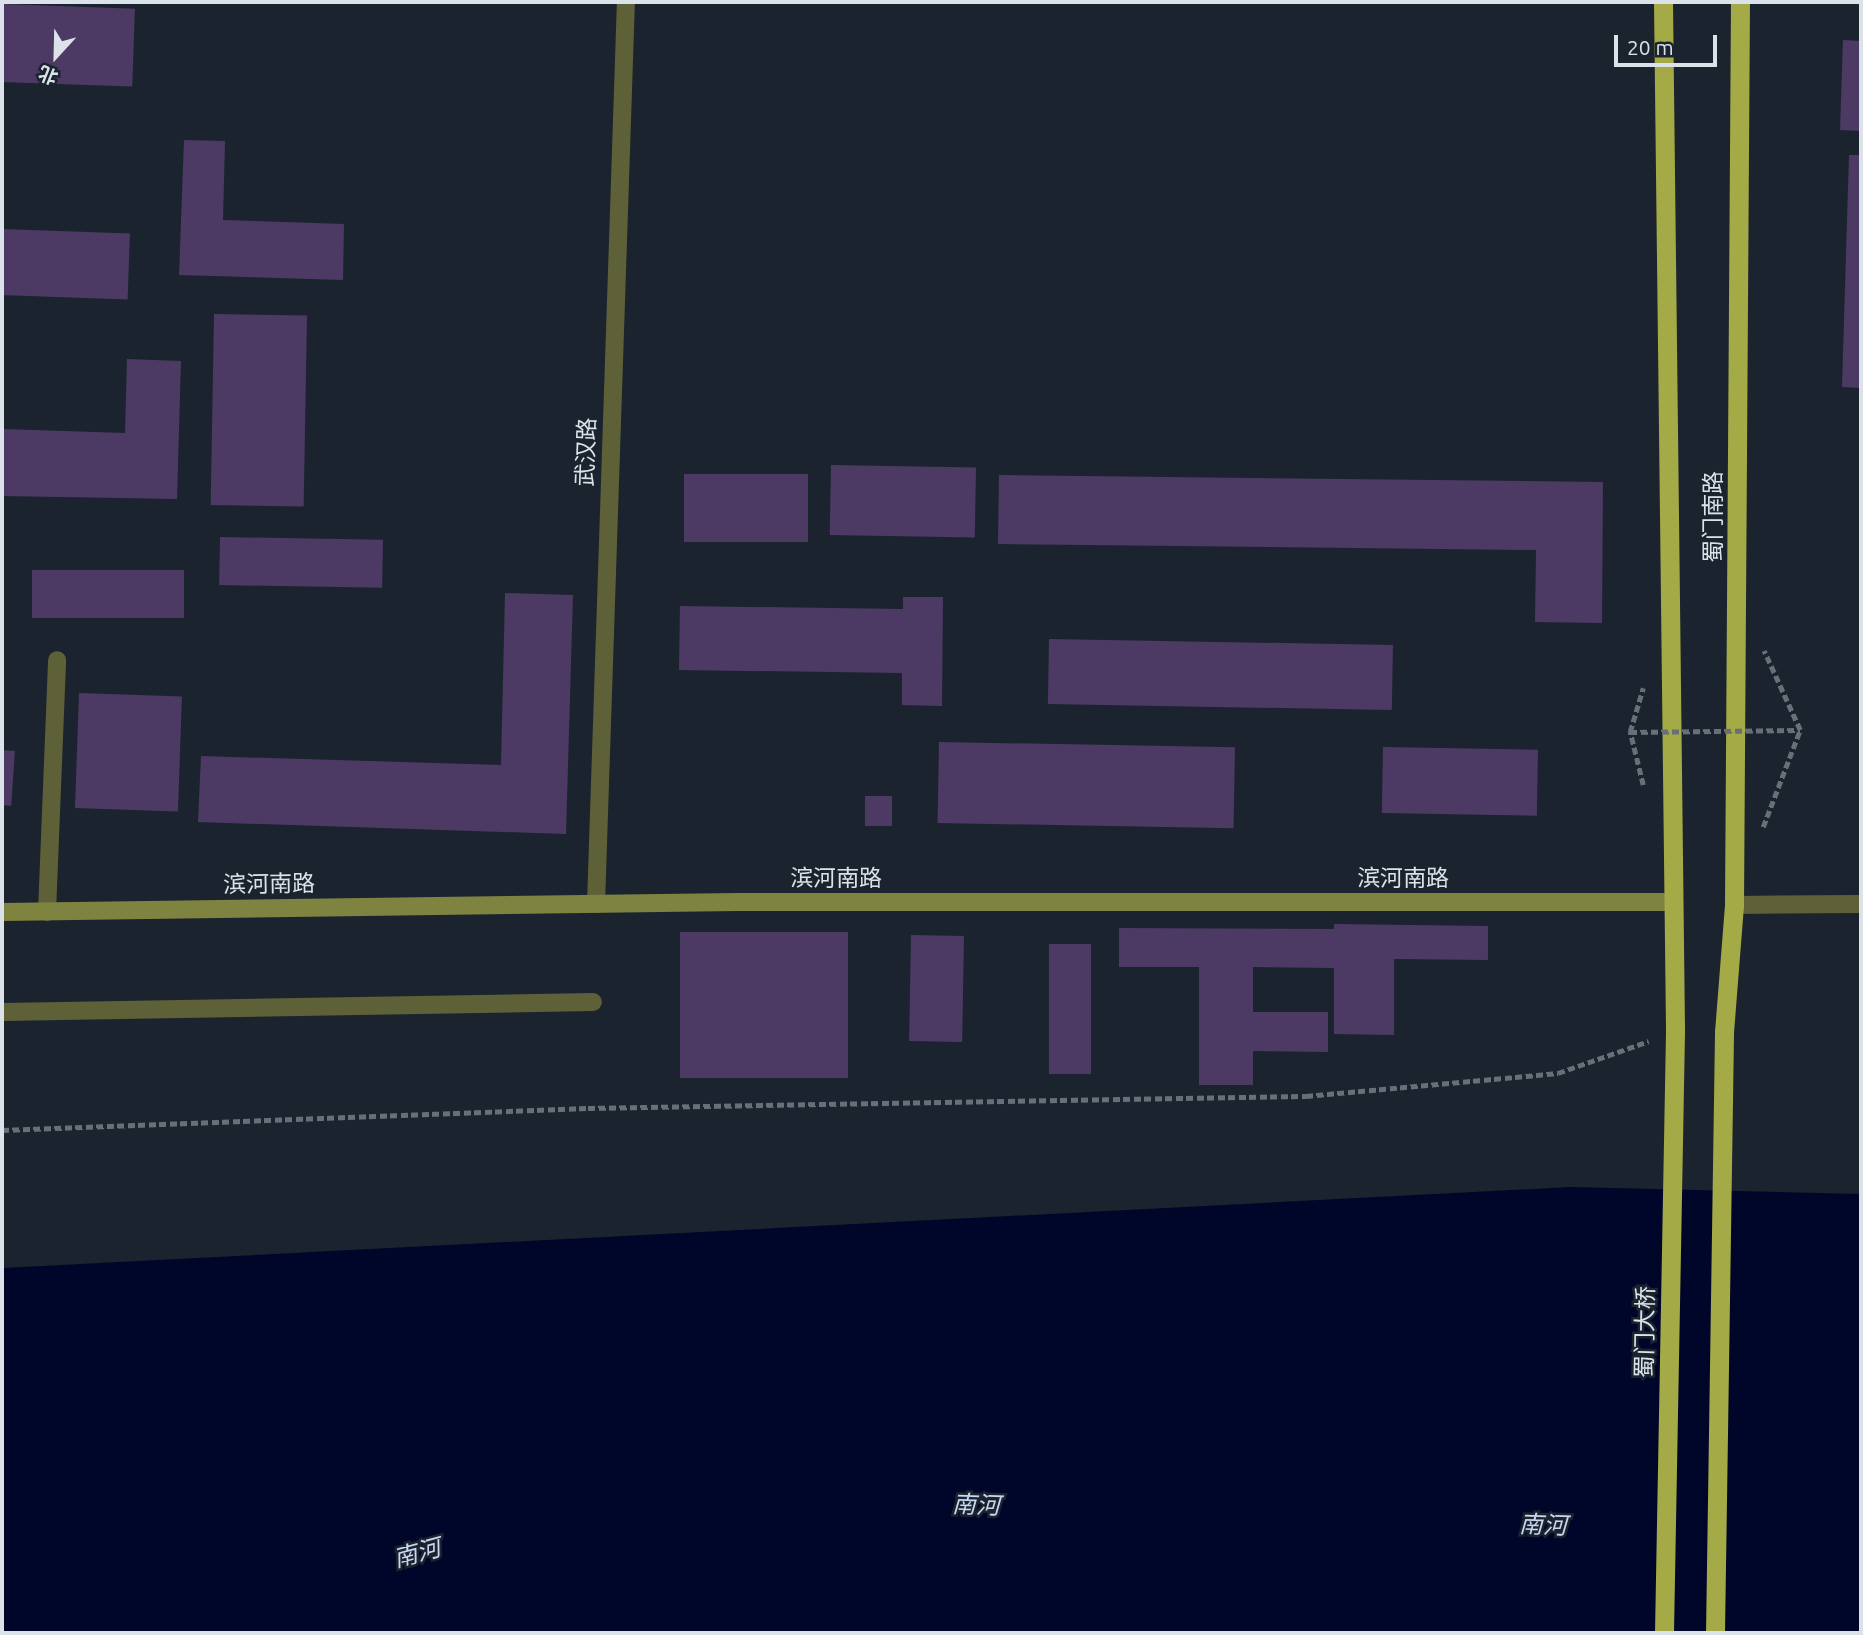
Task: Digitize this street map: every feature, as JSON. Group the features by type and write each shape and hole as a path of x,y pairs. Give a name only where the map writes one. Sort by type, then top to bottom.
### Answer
{"highway":[{"name":"蜀门南路","path":"1663,2 1671,902 1675,1032"},
{"name":"蜀门南路","path":"1715,1633 1724,1032 1734,905 1740,2"},
{"name":"蜀门大桥","path":"1664,1633 1675,1032"}],"main road":[{"name":"滨河南路","path":"2,912 596,904 1671,902"}],"street":[{"name":"武汉路","path":"596,904 626,2"},
{"path":"47,912 57,660"},
{"path":"1734,905 1861,904"},
{"path":"2,1012 593,1002"}],"path":[{"path":"1758,842 1800,730 1760,643"},
{"path":"1630,732 1800,730"},
{"path":"2,1130 588,1108 1306,1096 1558,1073 1675,1032"}],"water":[{"name":"南河","path":"1571,1187 1861,1194 1861,1633 2,1633 2,1268"}],"building":[{"path":"2,4 135,9 132,87 2,82"},
{"path":"1843,40 1861,41 1861,131 1840,130"},
{"path":"184,140 225,141 223,220 344,224 343,280 179,275"},
{"path":"1849,155 1861,155 1861,388 1842,387"},
{"path":"2,229 130,233 128,299 2,295"},
{"path":"214,314 307,316 304,507 211,505"},
{"path":"127,359 181,361 177,499 2,496 2,429 125,433"},
{"path":"831,465 976,468 975,538 830,535"},
{"path":"684,474 808,474 808,542 684,542"},
{"path":"999,475 1603,482 1602,623 1535,622 1536,550 998,544"},
{"path":"220,537 383,540 382,588 219,585"},
{"path":"32,570 184,570 184,618 32,618"},
{"path":"505,593 573,595 566,834 198,822 201,756 501,765"},
{"path":"903,597 943,597 942,706 902,705 902,673 679,670 680,606 903,609"},
{"path":"1049,639 1393,645 1392,710 1048,704"},
{"path":"79,693 182,697 178,812 75,808"},
{"path":"939,742 1235,747 1234,828 938,823"},
{"path":"1383,747 1538,750 1537,816 1382,813"},
{"path":"2,750 15,751 11,806 2,805"},
{"path":"865,796 892,796 892,826 865,826"},
{"path":"1334,924 1488,926 1488,960 1394,959 1394,1035 1334,1034 1334,968 1253,967 1253,1012 1328,1012 1328,1052 1253,1051 1253,1085 1199,1085 1199,967 1119,967 1119,928 1334,929"},
{"path":"680,932 848,932 848,1078 680,1078"},
{"path":"911,935 964,936 962,1042 909,1041"},
{"path":"1049,944 1091,944 1091,1074 1049,1074"}]}
